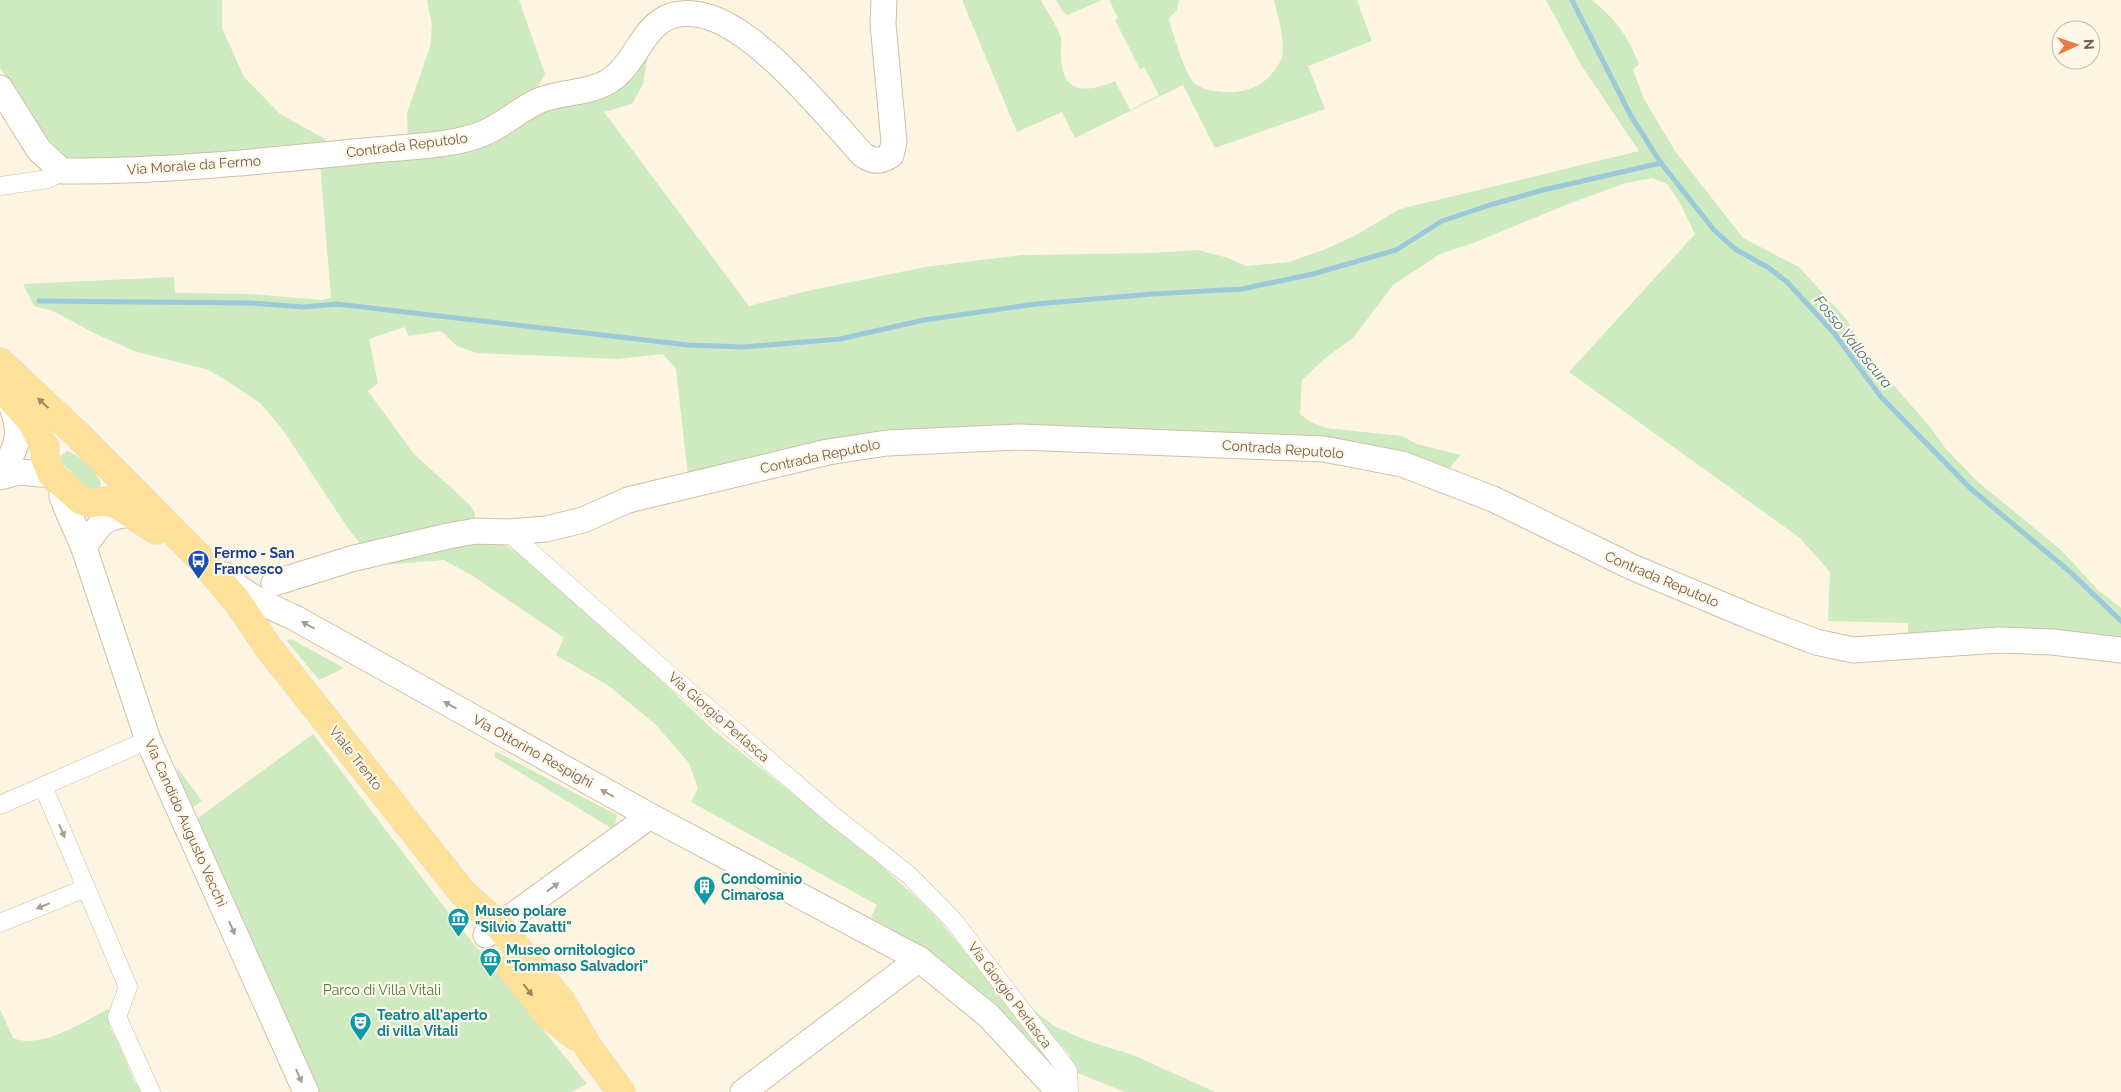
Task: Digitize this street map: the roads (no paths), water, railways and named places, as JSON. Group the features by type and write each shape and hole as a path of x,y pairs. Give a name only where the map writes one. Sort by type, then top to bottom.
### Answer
{"main road":[{"name":"Viale Trento","path":"0,362 162,519 237,601 263,604"},
{"path":"3,389 31,421 45,448 45,457 57,480"},
{"path":"45,448 52,440 59,437 78,436"},
{"path":"101,502 110,497 115,485 113,470"},
{"name":"Viale Trento","path":"57,480 82,501 101,502 119,506 133,514 154,528 198,565 263,604 462,892 493,931 546,1013 588,1047 621,1092"}],"street":[{"name":"Contrada Reputolo","path":"326,155 466,140 486,133 538,101 595,87 610,81 620,72 646,34 664,20 679,14 699,15 724,22 752,41 795,81 863,155 872,161 882,161 891,155 894,142 883,24 884,0"},
{"path":"0,88 39,150 62,171"},
{"name":"Via Morale da Fermo","path":"0,186 48,179 62,171 222,166 326,155"},
{"path":"1,473 12,457 18,441 18,425 3,389"},
{"name":"Contrada Reputolo","path":"508,532 546,529 583,520 628,500 828,452 887,443 1020,437 1324,449 1402,464 1493,499 1632,567 1816,642 1853,650 1999,640 2052,642 2121,650"},
{"path":"1,473 45,448"},
{"path":"1,473 20,472 57,480"},
{"name":"Via Candido Augusto Vecchi","path":"57,480 66,507 84,548 148,740 306,1092"},
{"path":"84,548 90,522 101,502"},
{"path":"84,548 103,521 115,515 133,514"},
{"name":"Via Ottorino Respighi","path":"162,519 191,540 243,591 263,604 304,623 650,816 919,959 988,1016 1060,1092"},
{"path":"263,604 351,559 476,531 508,532"},
{"name":"Via Giorgio Perlasca","path":"508,532 831,814 910,876 953,920 1068,1071 1069,1092"},
{"path":"0,805 148,740"},
{"path":"43,786 128,987 117,1018 151,1092"},
{"path":"493,931 650,816"},
{"path":"0,923 86,888"},
{"path":"743,1092 919,959"}],"waterway":[{"name":"Fosso Valloscura","path":"1572,0 1631,116 1661,163 1714,230 1735,249 1769,268 1787,282 1834,333 1881,397 1970,488 2069,571 2121,621"},
{"path":"39,301 249,303 304,307 337,304 688,345 743,347 840,339 924,320 1036,304 1152,294 1242,289 1313,274 1396,250 1442,221 1490,205 1543,190 1661,163"}],"place":[{"name":"Fermo - San Francesco","path":"198,580"},
{"name":"Condominio Cimarosa","path":"705,906"},
{"name":"Museo polare \"Silvio Zavatti\"","path":"459,938"},
{"name":"Museo ornitologico \"Tommaso Salvadori\"","path":"490,977"},
{"name":"Teatro all'aperto di villa Vitali","path":"361,1042"}],"park label":[{"name":"Parco di Villa Vitali","path":"382,990"}]}
